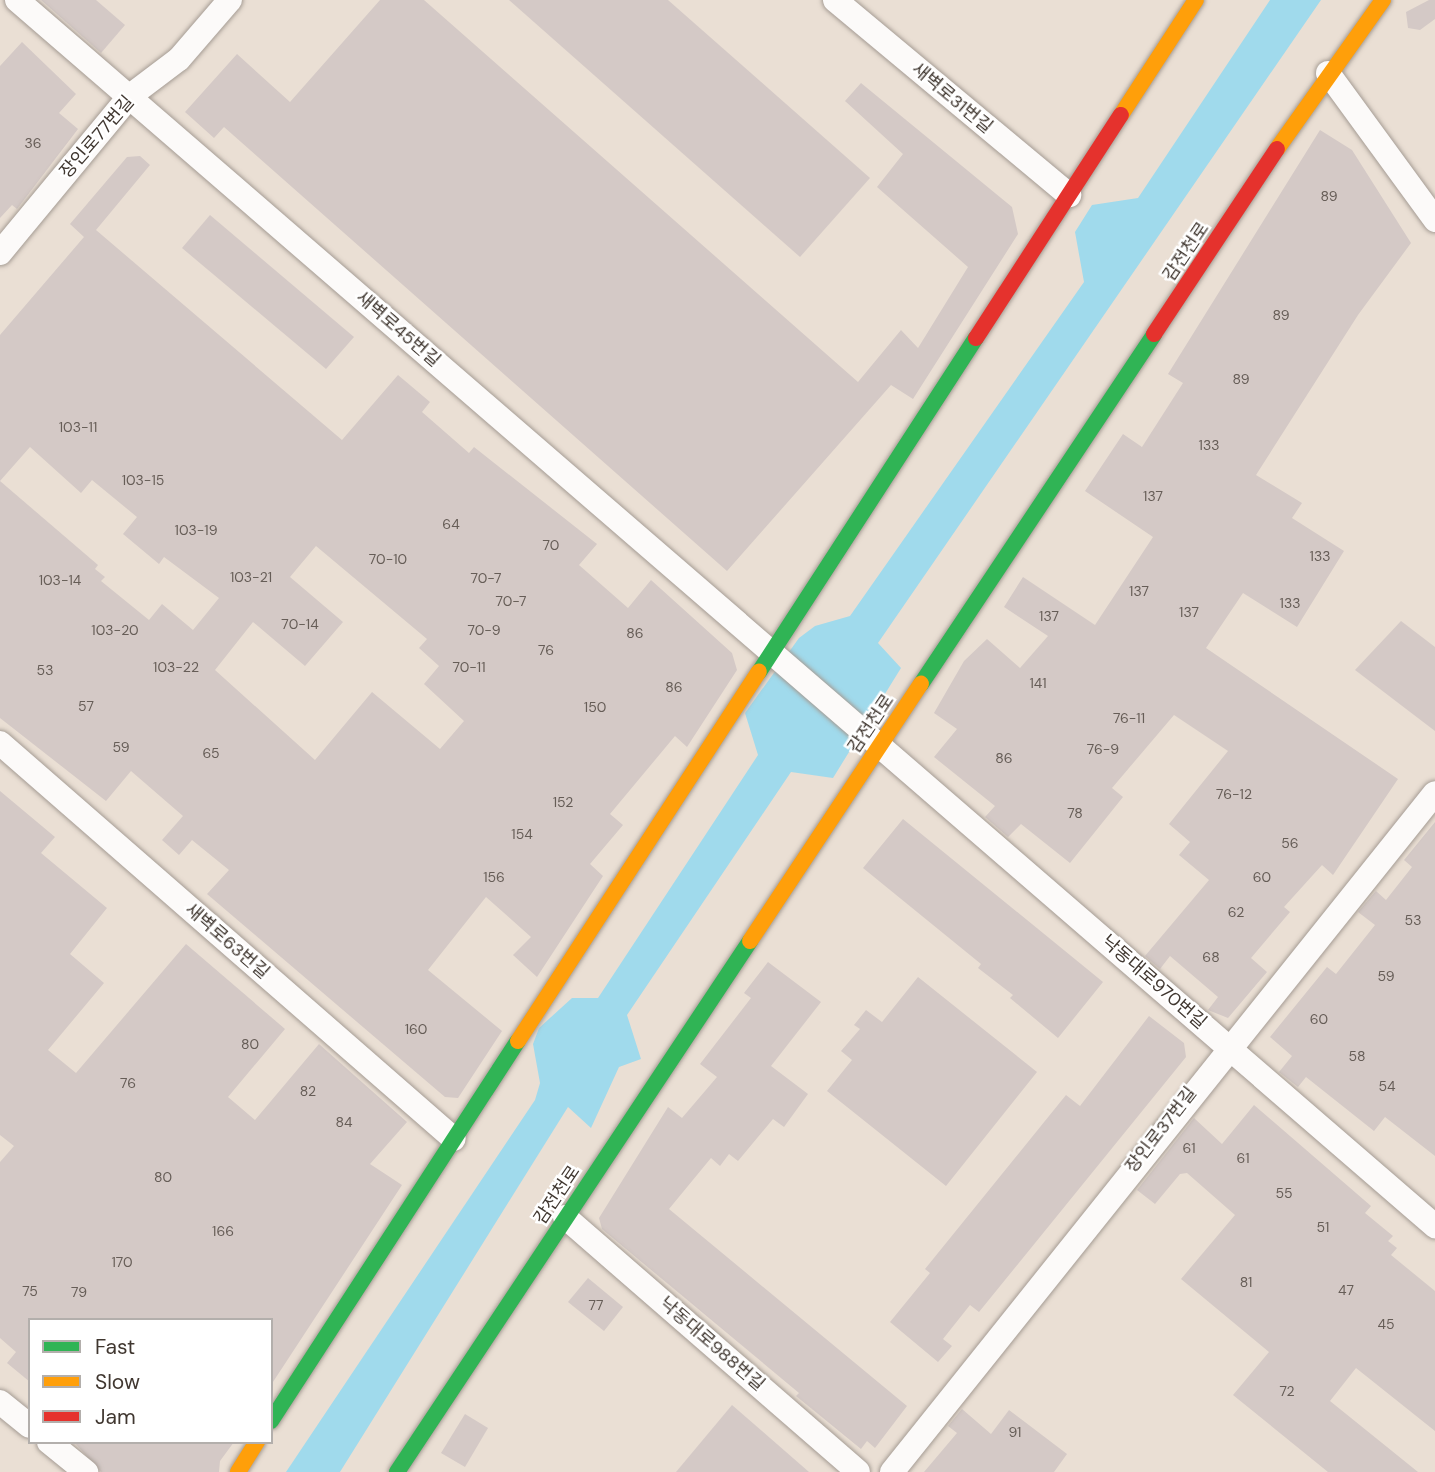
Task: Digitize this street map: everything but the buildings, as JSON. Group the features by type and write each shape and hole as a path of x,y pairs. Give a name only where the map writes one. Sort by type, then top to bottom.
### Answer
{"street":[{"name":"새벽로45번길","path":"17,0 876,741"},
{"name":"장인로77번길","path":"0,253 131,96 179,59 230,0"},
{"name":"새벽로31번길","path":"835,0 1069,195"},
{"path":"273,1417 775,656 1196,0"},
{"name":"감전천로","path":"397,1472 876,741 1328,72 1383,0"},
{"path":"1328,72 1435,220"},
{"name":"낙동대로970번길","path":"876,741 1435,1226"},
{"name":"새벽로63번길","path":"0,743 454,1139"},
{"name":"장인로37번길","path":"892,1472 1228,1046 1435,793"},
{"name":"낙동대로988번길","path":"565,1217 858,1472"},
{"path":"0,1402 28,1424"},
{"path":"51,1444 86,1472"},
{"path":"238,1472 256,1444"}],"water":[{"path":"1270,0 1321,0 878,643 901,668 833,778 791,772 627,1015 641,1059 619,1067 591,1128 568,1107 340,1472 286,1472 535,1100 540,1083 533,1044 539,1028 572,998 598,998 758,755 745,713 799,638 815,626 850,616 1084,282 1075,232 1092,205 1138,198"}],"traffic: fast":[{"path":"921,684 1154,334"},
{"path":"759,672 976,338"},
{"path":"397,1472 750,941"},
{"path":"273,1418 518,1041"}],"traffic: slow":[{"path":"1121,115 1196,0"},
{"path":"1277,149 1383,0"},
{"path":"518,1041 759,672"},
{"path":"750,941 921,684"},
{"path":"238,1472 256,1444"}],"traffic: jam":[{"path":"976,338 1121,115"},
{"path":"1154,334 1277,149"}]}
